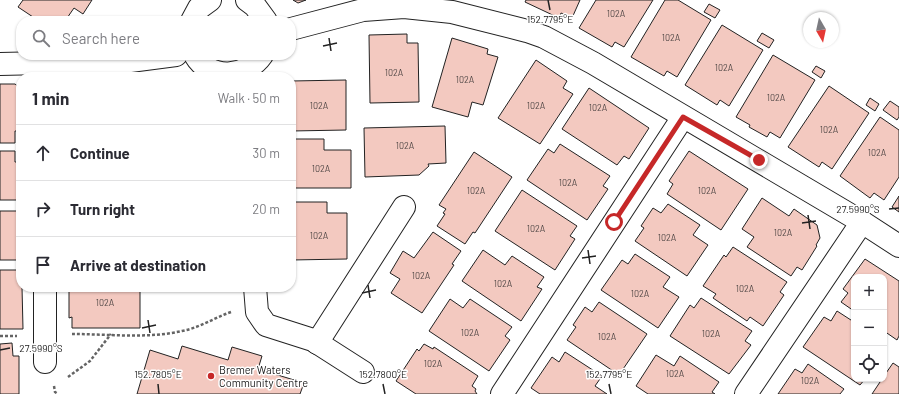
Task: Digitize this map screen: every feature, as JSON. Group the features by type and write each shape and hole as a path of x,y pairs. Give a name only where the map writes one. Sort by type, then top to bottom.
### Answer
{"street":[{"path":"247,0 255,6 262,16"},
{"path":"296,28 354,12 383,8 422,8 463,14 544,37 592,63 862,222 899,246"},
{"path":"0,64 43,70 143,60"},
{"path":"199,60 217,72"},
{"path":"244,72 253,66 258,60"},
{"path":"502,394 683,117"},
{"path":"317,343 404,207"},
{"path":"746,394 862,222"},
{"path":"45,292 45,362"},
{"path":"255,297 260,318 266,325 317,343 363,372"}],"path":[{"path":"45,334 143,335 182,331 233,312 255,297"},
{"path":"62,379 74,373 90,361 111,334"},
{"path":"57,382 54,389 58,394"}],"building":[{"path":"23,0 92,0 83,14 74,8 68,16 32,16 18,7"},
{"path":"293,0 306,0 298,3"},
{"path":"526,0 580,0 572,18 561,13 559,18 525,2"},
{"path":"596,0 653,0 624,47 615,42 612,47 579,28"},
{"path":"665,0 678,0 711,20 677,77 667,71 664,76 631,57"},
{"path":"709,4 720,10 715,18 704,12"},
{"path":"722,25 763,50 729,106 720,100 717,105 685,85"},
{"path":"762,33 774,40 769,48 757,41"},
{"path":"407,34 407,43 418,43 419,102 370,103 369,35"},
{"path":"452,38 488,49 487,54 498,57 483,105 472,102 468,117 432,107"},
{"path":"773,55 815,80 780,138 770,132 767,137 749,127 750,125 736,117"},
{"path":"536,60 567,81 563,88 573,94 540,144 498,118"},
{"path":"816,66 825,71 821,78 812,72"},
{"path":"346,80 346,130 296,131 296,81"},
{"path":"0,84 15,84 15,143 0,143"},
{"path":"829,86 869,113 832,169 822,162 819,167 788,147"},
{"path":"589,88 649,128 629,159 624,156 617,165 562,129"},
{"path":"870,98 879,104 875,111 866,105"},
{"path":"890,101 899,107 899,117 897,120 883,110"},
{"path":"880,117 899,130 899,177 884,200 874,193 870,198 840,176"},
{"path":"445,126 446,163 428,164 429,166 419,175 365,177 364,128"},
{"path":"296,139 324,139 324,150 351,150 351,188 296,188"},
{"path":"560,144 610,176 603,186 608,189 587,220 527,180 548,149 554,153"},
{"path":"0,151 15,151 16,200 0,200"},
{"path":"689,151 748,189 721,230 667,194 673,184 669,181"},
{"path":"474,152 512,177 475,233 473,232 465,244 437,226 445,214 443,213 446,209 439,205"},
{"path":"522,190 577,226 570,236 575,239 555,270 495,231"},
{"path":"899,196 899,212 892,207"},
{"path":"762,198 789,216 794,209 817,225 820,238 816,245 817,246 802,270 797,267 791,276 747,247 754,237 742,229"},
{"path":"296,202 327,202 327,213 347,213 347,259 296,260"},
{"path":"668,204 700,225 693,235 708,245 687,276 635,241 644,228 641,226 653,208 661,213"},
{"path":"0,211 16,211 16,260 0,260"},
{"path":"433,232 461,251 452,264 454,265 422,313 391,293 400,279 390,273 403,251 414,258"},
{"path":"733,247 787,282 780,292 784,295 763,326 750,317 747,321 713,298 716,294 703,286 724,255 726,257"},
{"path":"483,250 505,265 512,256 544,277 537,287 542,289 521,321 462,281"},
{"path":"635,254 670,277 663,287 679,297 658,328 601,290 622,260 628,264"},
{"path":"865,259 899,281 899,336 897,340 887,333 887,274 854,274"},
{"path":"0,270 16,270 16,292 22,292 23,329 0,329"},
{"path":"851,278 851,309 841,302 848,293 843,289"},
{"path":"69,292 140,292 140,328 72,328 72,317 69,318"},
{"path":"701,298 752,331 745,341 751,345 729,374 670,336 690,305 694,308"},
{"path":"450,299 463,308 470,299 512,327 505,336 510,340 489,371 429,331"},
{"path":"599,302 647,334 619,375 567,340 576,327 573,325 585,307 592,312"},
{"path":"837,311 851,320 851,379 803,347 824,317 831,321"},
{"path":"12,343 13,356 19,356 19,394 0,394 0,344"},
{"path":"424,344 433,349 434,347 478,376 472,386 476,389 475,391 477,394 416,394 396,381 417,349 419,351"},
{"name":"Bremer Waters Community Centre","path":"182,346 228,360 232,347 262,356 258,369 304,383 300,394 137,394 150,350 178,359"},
{"path":"565,352 602,376 595,386 607,394 540,394 531,388 552,357 559,362"},
{"path":"656,355 674,366 680,356 719,382 712,392 715,394 648,394 636,386"},
{"path":"893,363 899,367 899,394 872,394 880,382 887,382 887,372"},
{"path":"808,364 844,389 840,394 778,394 795,369 802,373"},
{"path":"856,382 862,382 860,385"}],"place":[{"name":"Bremer Waters Community Centre","path":"211,376"}],"route":[{"path":"614,222 683,117 759,160"}]}
